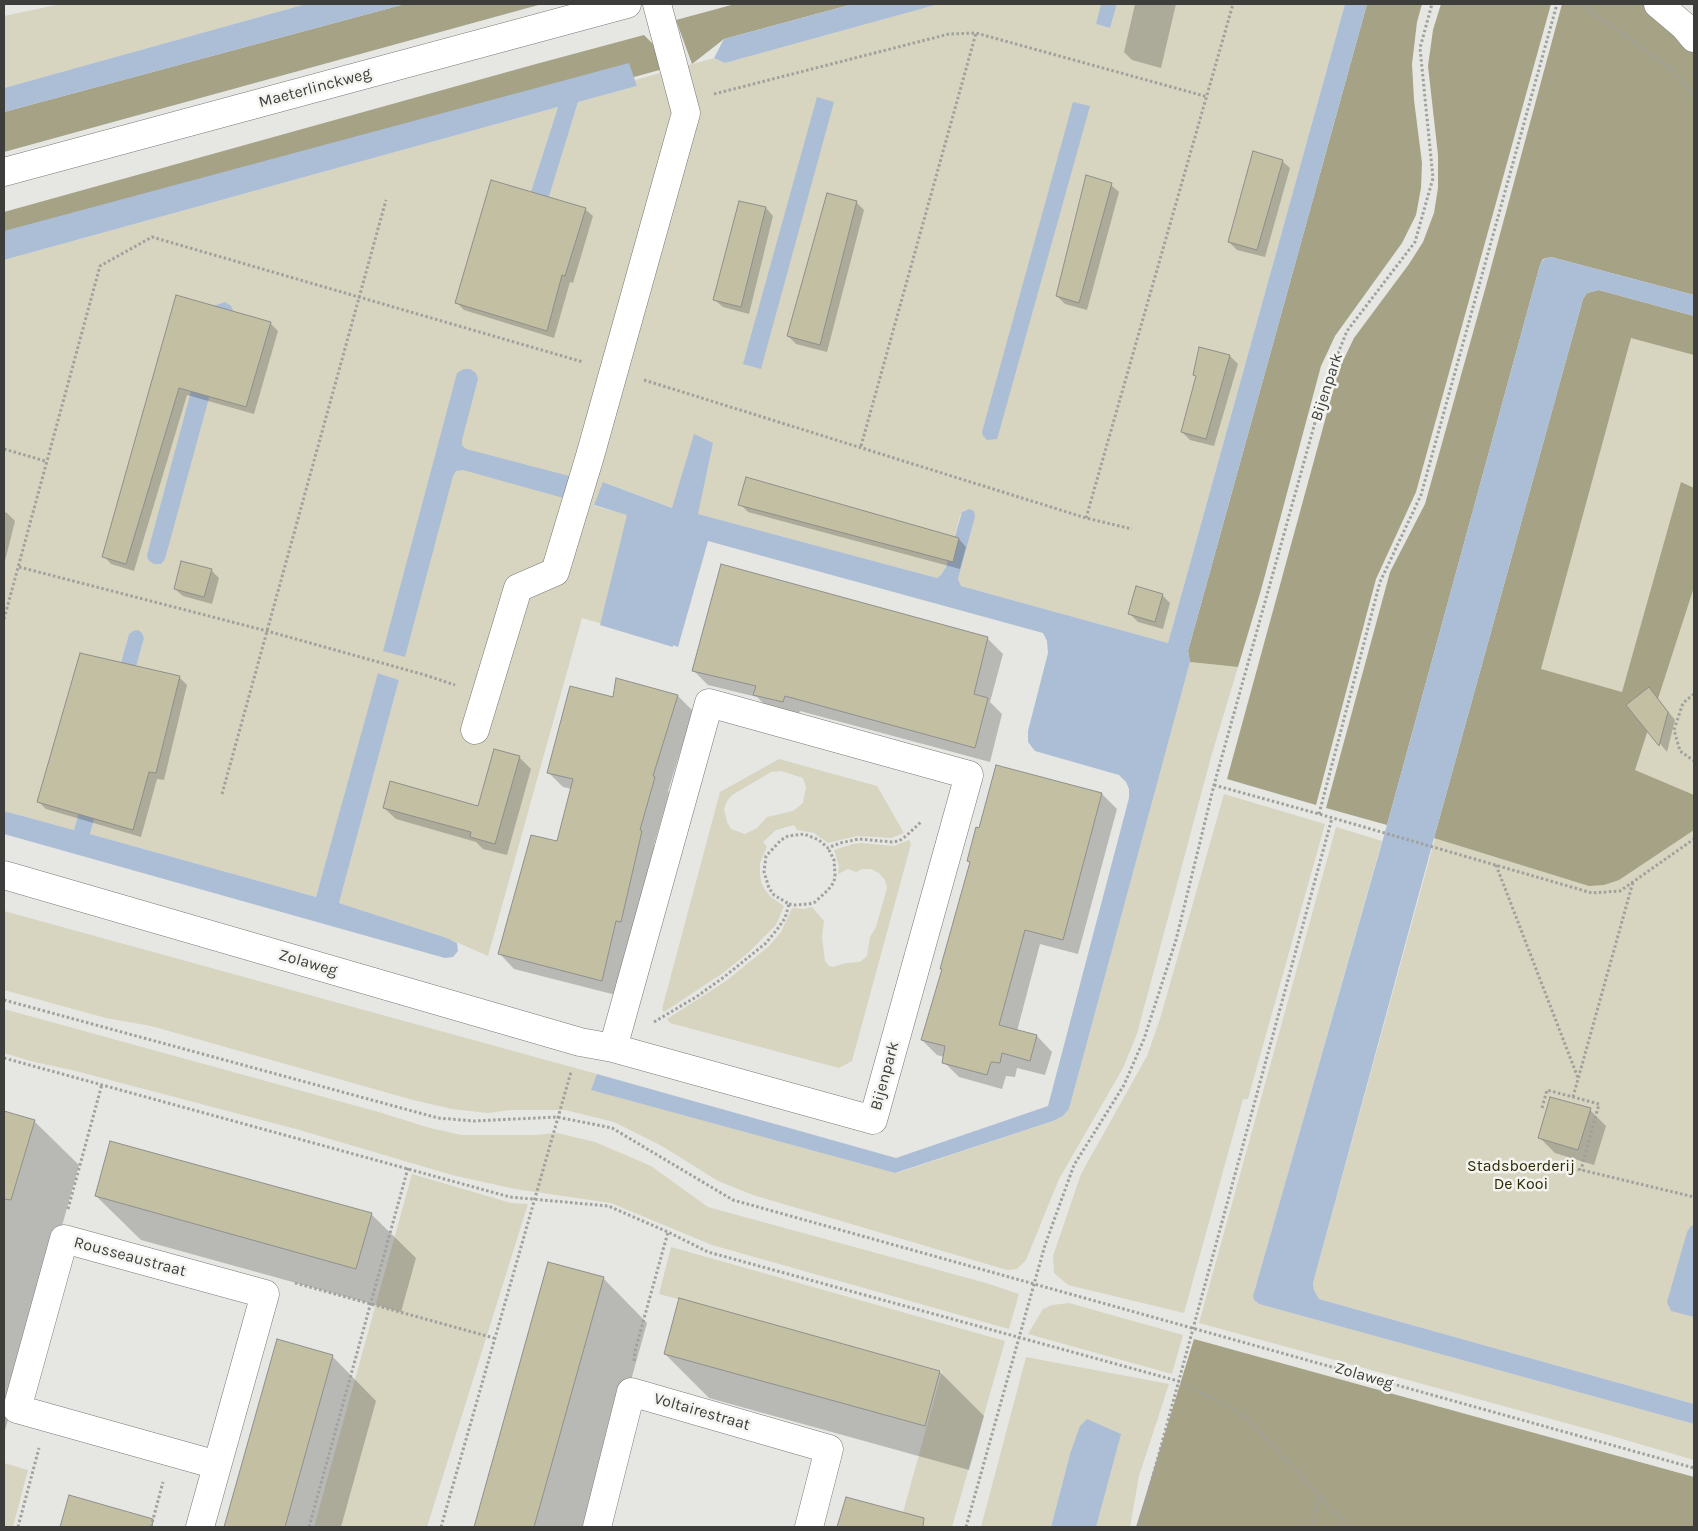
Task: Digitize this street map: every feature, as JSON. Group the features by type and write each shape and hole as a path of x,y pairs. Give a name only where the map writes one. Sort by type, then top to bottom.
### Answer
{"street":[{"name":"Maeterlinckweg","path":"4,172 627,4"},
{"path":"475,730 518,588 555,572 590,456 686,112 657,4"},
{"path":"1658,4 1684,26 1694,38"},
{"name":"Bijenpark","path":"709,703 969,775 873,1120 613,1048 709,703"},
{"name":"Zolaweg","path":"4,875 580,1042 613,1048"},
{"name":"Rousseaustraat","path":"217,1464 17,1409 64,1239 264,1294"},
{"path":"200,1527 264,1294"},
{"name":"Voltairestraat","path":"597,1527 630,1392 829,1449 810,1527"}],"path":[{"path":"1086,518 1208,97 1233,4"},
{"name":"Bijenpark","path":"966,1527 1045,1245 1074,1165 1124,1085 1144,1039 1176,940 1214,785 1326,382 1347,331 1415,242 1433,178 1420,48 1432,4"},
{"path":"1319,814 1380,582 1421,495 1557,4"},
{"path":"1580,4 1672,69 1694,97"},
{"path":"861,446 976,33"},
{"path":"683,102 949,34 976,33 1208,97"},
{"path":"222,794 386,200"},
{"path":"4,619 45,461 100,266"},
{"path":"4,450 45,461"},
{"path":"19,567 267,631 425,675"},
{"path":"1694,694 1683,703 1674,730 1680,751 1694,761"},
{"path":"1214,785 1496,864 1592,893 1620,890 1694,839"},
{"path":"828,848 840,843 859,840 875,842 899,841 927,816"},
{"path":"1139,1527 1332,818"},
{"path":"797,834 804,834 819,840 828,848 834,860 834,882 815,902 809,904 790,904 774,895 766,881 764,863 769,851 781,840 797,834"},
{"path":"1496,864 1578,1078"},
{"path":"1573,1097 1633,882"},
{"path":"613,1048 696,998 752,955 779,927 785,918 790,904"},
{"name":"Zolaweg","path":"4,1000 438,1118 474,1121 557,1117 612,1128 733,1200 1694,1468"},
{"path":"441,1527 580,1042"},
{"path":"4,1058 510,1197 608,1206 708,1252 1178,1381 1244,1415 1348,1527"},
{"path":"64,1239 68,1202 102,1084"},
{"path":"1542,1108 1547,1090 1599,1104 1581,1170"},
{"path":"309,1527 408,1168"},
{"path":"1573,1168 1694,1197"},
{"path":"630,1392 635,1351 668,1232"},
{"path":"264,1294 291,1282 494,1338"},
{"path":"18,1527 47,1418"},
{"path":"151,1527 171,1452"},
{"path":"1311,1527 1320,1496"}],"green space":[{"path":"61,4 306,4 4,88 4,16"},
{"path":"939,4 1101,4 1096,24 1110,28 1117,4 1345,4 1168,643 961,586 958,579 975,517 964,510 960,516 946,567 937,578 697,514 713,443 672,508 604,482 594,506 637,517 613,627 582,618 488,956 447,938 339,903 399,680 379,673 316,897 90,834 144,638 142,633 133,631 129,634 74,830 4,811 4,260 558,107 501,284 520,290 578,102 637,86 635,80 714,58 725,63"},
{"name":"Stadsboerderij De Kooi","path":"1583,299 1694,316 1694,1404 1319,1299 1314,1290 1313,1283"},
{"path":"1190,662 1238,667 1211,757 1137,1034 1123,1068 1059,1179 1026,1260 1017,1269 1007,1270 753,1195 718,1181 662,1146 614,1122 565,1110 510,1110 488,1113 452,1109 413,1100 151,1026 106,1018 4,990 4,911 597,1074 592,1090 895,1173 903,1171 1053,1121 1063,1116 1069,1109"},
{"path":"779,759 877,786 904,833 891,838 857,836 828,843 814,833 797,830 794,825 776,830 763,842 767,847 760,863 760,872 761,882 765,890 784,906 776,925 749,952 723,973 664,1012 662,1009 720,792","holes":["781,771 803,778 806,787 803,803 793,811 767,817 757,828 745,834 731,829 724,809 732,795 771,772"]},
{"path":"1224,794 1325,824 1248,1099 1243,1099 1184,1313 1068,1285 1054,1273 1053,1256 1081,1174 1147,1056 1160,1019"},
{"path":"1336,827 1382,841 1253,1296 1254,1300 1259,1304 1694,1424 1694,1460 1595,1431 1199,1323"},
{"path":"909,840 911,844 852,1061 839,1068 670,1023 667,1019 726,981 769,946 781,932 792,908 804,909 812,907 824,921 822,937 825,961 829,966 833,967 846,963 860,962 867,956 870,937 876,927 887,888 885,880 879,873 871,869 862,869 856,872 848,869 838,874 839,866 834,850 861,843 894,846"},
{"path":"4,1009 461,1135 536,1135 557,1133 595,1142 651,1166 708,1207 986,1283 1019,1294 1009,1329 712,1245 611,1203 515,1189 452,1175 296,1129 4,1053"},
{"path":"412,1174 511,1203 528,1204 427,1527 314,1527"},
{"path":"671,1247 1005,1341 952,1527 899,1527 942,1371 659,1294"},
{"path":"1069,1303 1183,1335 1172,1374 1028,1334 1043,1309 1052,1305"},
{"path":"1026,1357 1169,1384 1139,1476 1130,1527 1096,1527 1120,1434 1070,1454 1051,1527 981,1527"},
{"path":"4,1463 28,1470 13,1527 4,1527"}],"shaded area":[{"path":"405,4 542,4 4,152 4,112"},
{"path":"735,4 853,4 724,39 692,64 676,20"},
{"path":"1367,4 1422,4 1417,22 1412,64 1414,100 1422,163 1421,188 1416,215 1402,243 1335,336 1321,366 1261,590 1238,667 1190,662 1188,651"},
{"path":"1441,4 1551,4 1416,492 1376,579 1316,805 1227,779 1339,369 1354,338 1423,242 1434,213 1438,188 1438,155 1428,66 1433,30"},
{"path":"1562,4 1646,4 1672,28 1694,53 1694,295 1551,257 1543,259 1387,825 1326,808 1390,572 1425,504"},
{"path":"644,35 657,48 663,69 4,251 4,212"},
{"path":"1599,290 1694,316 1694,355 1631,338 1541,669 1622,692 1681,482 1694,488 1694,587 1635,770 1694,795 1694,830 1619,880 1604,885 1589,886 1434,838 1583,299 1587,293"},
{"path":"1194,1339 1694,1477 1694,1527 1136,1527"}],"water":[{"path":"306,4 405,4 4,112 4,88"},
{"path":"853,4 939,4 725,63 714,58 724,39"},
{"path":"1101,4 1117,4 1110,28 1096,24"},
{"path":"1345,4 1367,4 1188,651 1190,662 1069,1109 1063,1116 1053,1121 895,1173 591,1090 597,1074 896,1158 1048,1106 1129,798 1129,789 1126,782 1119,775 1035,751 1028,742 1028,731 1048,653 1047,641 1043,633 708,541 678,647 673,645 673,647 600,625 627,515 594,505 603,482 672,508 694,434 713,443 698,514 937,578 946,567 962,512 969,509 974,511 975,517 958,579 961,586 1168,643"},
{"path":"629,63 637,86 578,102 520,291 501,285 558,107 4,260 4,231"},
{"path":"817,97 834,102 761,369 743,364"},
{"path":"1073,102 1090,106 998,436 997,439 987,440 982,432"},
{"path":"1551,257 1694,295 1694,316 1599,290 1587,293 1583,299 1313,1283 1314,1290 1319,1299 1694,1404 1694,1424 1259,1304 1254,1300 1253,1296 1387,825 1540,265 1544,259"},
{"path":"225,302 233,310 165,559 161,564 154,564 148,560 147,555 214,306"},
{"path":"464,369 470,369 476,373 478,379 462,440 462,445 466,449 573,477 567,499 463,470 456,471 453,476 405,657 383,651 457,373"},
{"path":"138,630 144,638 90,834 316,897 378,673 399,680 339,903 447,938 457,943 458,951 453,957 445,958 4,834 4,811 74,830 129,634"},
{"path":"1694,1225 1694,1317 1671,1311 1667,1302 1687,1232"},
{"path":"1087,1419 1121,1434 1096,1527 1051,1527 1070,1454 1080,1426"}],"building":[{"path":"1253,151 1283,160 1257,250 1228,242"},
{"path":"1086,175 1112,183 1079,303 1056,296"},
{"path":"491,180 586,208 565,276 562,275 547,331 455,303"},
{"path":"827,193 857,201 820,345 787,336"},
{"path":"739,201 766,207 741,307 713,300"},
{"path":"176,295 271,322 246,407 179,388 126,564 102,557"},
{"path":"1199,347 1230,355 1206,439 1181,432 1196,376 1193,375"},
{"path":"746,477 959,538 953,562 738,505"},
{"path":"181,561 212,569 204,597 174,589"},
{"path":"721,564 988,637 974,694 988,698 975,748 785,696 783,702 753,695 756,686 692,671"},
{"path":"1136,586 1163,594 1155,622 1128,614"},
{"path":"80,653 180,676 156,773 149,772 133,830 37,802"},
{"path":"616,678 678,695 653,776 655,777 640,830 642,831 621,922 616,921 602,981 498,954 531,835 557,841 573,779 547,773 570,686 613,697"},
{"path":"1649,687 1668,712 1659,746 1626,705"},
{"path":"494,749 520,756 495,844 470,837 471,832 383,808 390,781 478,806"},
{"path":"996,765 1102,793 1063,940 1025,930 999,1025 1037,1035 1030,1061 1002,1053 1000,1063 991,1062 987,1075 942,1063 945,1046 921,1040 970,862 967,861 976,827 979,828"},
{"path":"1550,1097 1591,1108 1578,1150 1538,1138"},
{"path":"4,1111 35,1120 11,1200 4,1199"},
{"path":"110,1141 372,1213 356,1269 95,1196"},
{"path":"548,1262 604,1277 534,1527 474,1527"},
{"path":"679,1298 940,1371 925,1426 664,1354"},
{"path":"277,1339 333,1355 285,1527 224,1527"},
{"path":"69,1495 153,1519 152,1527 60,1527"},
{"path":"846,1497 924,1518 923,1527 837,1527"}]}
